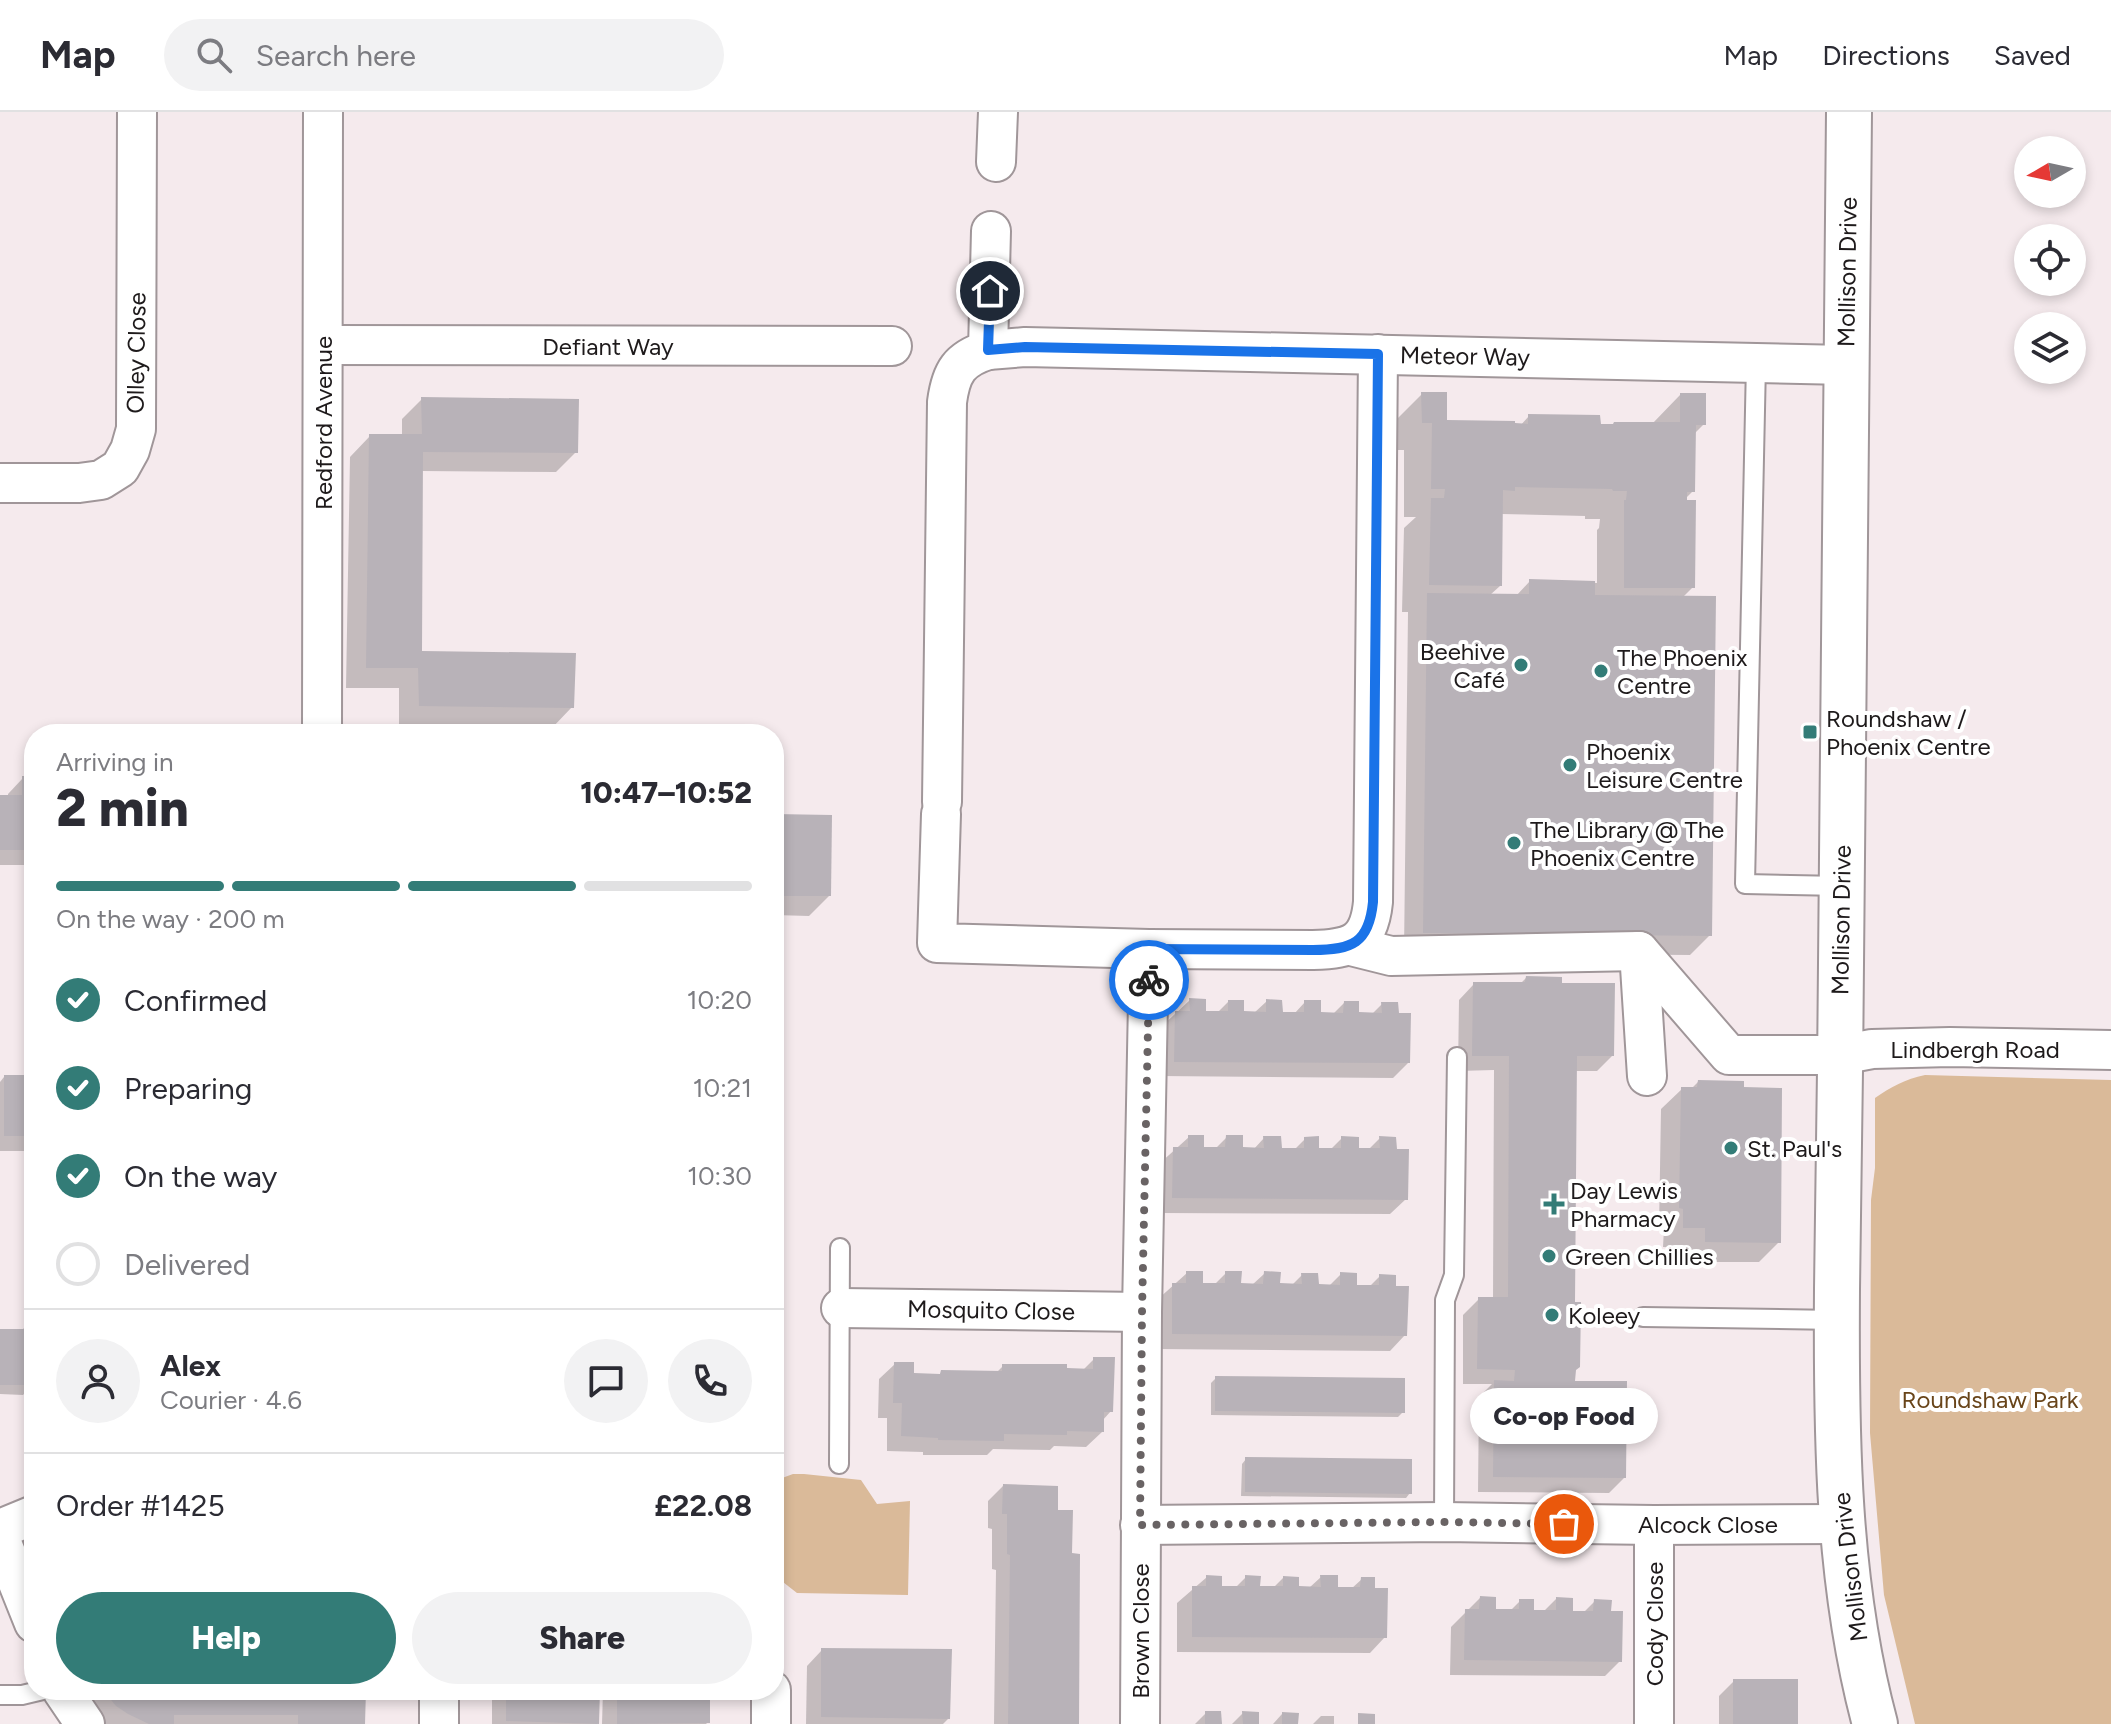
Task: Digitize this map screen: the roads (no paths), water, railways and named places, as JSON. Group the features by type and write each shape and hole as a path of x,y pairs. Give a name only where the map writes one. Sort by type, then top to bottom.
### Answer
{"main road":[{"name":"Mollison Drive","path":"1849,112 1838,1455 1848,1575 1875,1724"}],"street":[{"name":"Olley Close","path":"0,483 101,480 120,468 130,450 136,429 137,112"},
{"name":"Redford Avenue","path":"323,112 323,720"},
{"path":"996,162 998,112"},
{"path":"988,350 991,231"},
{"name":"Defiant Way","path":"323,345 892,346"},
{"name":"Meteor Way","path":"1149,949 937,943 942,808 947,402 949,384 963,362 988,350 1025,347 1846,365"},
{"path":"1351,946 1367,930 1373,902 1378,354"},
{"path":"1149,949 1313,950 1351,946 1391,956 1639,951 1647,1076"},
{"name":"Brown Close","path":"1140,1724 1142,1312 1149,949"},
{"name":"Lindbergh Road","path":"1639,951 1729,1055 1840,1055 1872,1049 1919,1048 2111,1050"},
{"name":"Mosquito Close","path":"841,1308 1142,1312"},
{"path":"0,1529 24,1519"},
{"name":"Alcock Close","path":"1140,1525 1444,1522 1843,1524"},
{"name":"Cody Close","path":"1654,1525 1654,1724"},
{"path":"0,1538 24,1598"},
{"path":"69,1700 85,1724"},
{"path":"439,1700 439,1724"},
{"path":"771,1700 771,1724"}],"lane":[{"path":"1756,363 1745,884 1842,886"},
{"path":"1444,1522 1445,1300 1454,1275 1457,1057"},
{"path":"839,1464 840,1248"},
{"path":"1643,1317 1837,1320"},
{"path":"0,1695 24,1695"}],"place":[{"name":"Beehive Café","path":"1521,665"},
{"name":"The Phoenix Centre","path":"1601,671"},
{"name":"Roundshaw / Phoenix Centre","path":"1810,732"},
{"name":"Phoenix Leisure Centre","path":"1570,765"},
{"name":"The Library @ The Phoenix Centre","path":"1514,843"},
{"name":"St. Paul's","path":"1731,1148"},
{"name":"Day Lewis Pharmacy","path":"1554,1204"},
{"name":"Green Chillies","path":"1549,1256"},
{"name":"Koleey","path":"1552,1315"},
{"name":"Co-op Food","path":"1564,1524"}],"park label":[{"name":"Roundshaw Park","path":"1990,1399"}]}
